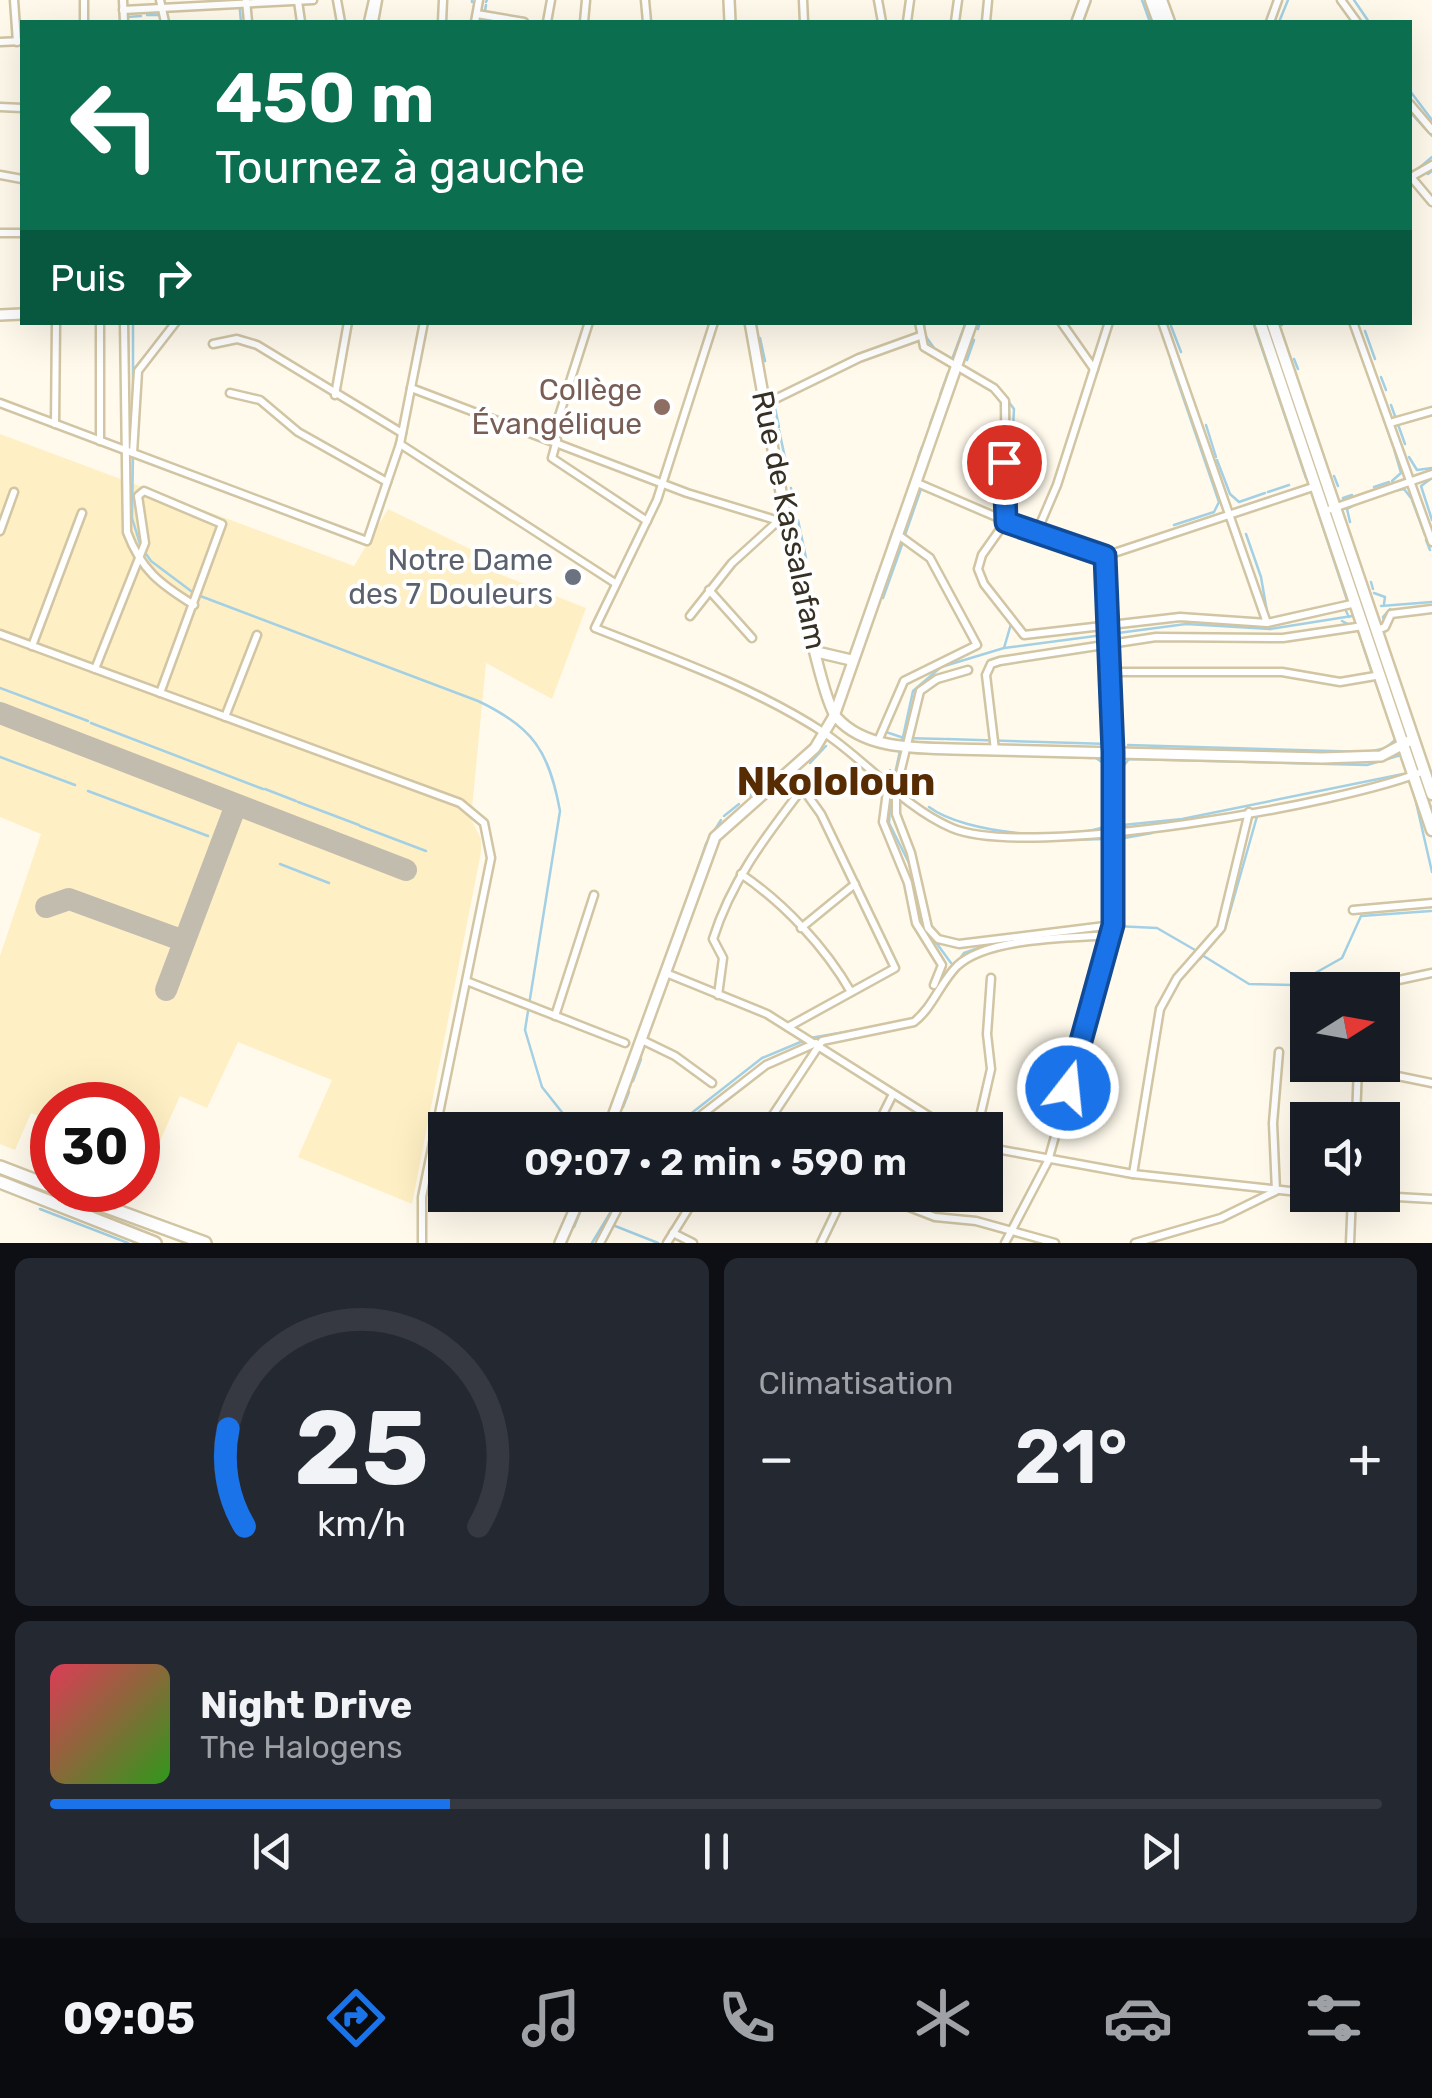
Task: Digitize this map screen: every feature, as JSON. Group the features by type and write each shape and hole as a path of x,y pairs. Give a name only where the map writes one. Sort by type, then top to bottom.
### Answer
{"highway":[{"path":"0,1167 30,1179"},
{"path":"0,1182 155,1243"},
{"path":"120,1212 204,1243"}],"main road":[{"path":"1261,325 1322,485"},
{"path":"1273,325 1330,509 1377,630 1409,742"},
{"path":"1330,509 1381,675 1428,791 1432,830"}],"street":[{"path":"0,42 20,41 14,0"},
{"path":"123,0 124,20"},
{"path":"124,10 161,5 313,0"},
{"path":"476,18 479,0"},
{"path":"1341,0 1356,20"},
{"path":"1412,106 1432,130"},
{"path":"1412,179 1432,202"},
{"path":"55,424 56,325"},
{"path":"100,325 100,441"},
{"path":"124,325 129,452 127,532 139,560 157,582 194,604"},
{"path":"129,452 138,370 174,325"},
{"path":"335,396 347,325"},
{"path":"0,404 368,541 400,444 423,325"},
{"path":"588,325 552,458 648,521"},
{"path":"713,325 663,483 595,628 765,700 825,734 952,828 987,836 1114,832 1249,812 1420,773"},
{"name":"Rue de Kassalafam","path":"751,325 816,652 834,716"},
{"path":"919,325 924,346 994,388 1005,401 1006,522 982,555 978,569 984,584 1021,633 1180,617 1267,623 1356,603"},
{"path":"615,1112 714,837 825,734 834,716 971,325"},
{"path":"1063,325 1094,370"},
{"path":"1036,534 1062,470 1109,325"},
{"path":"1163,325 1267,623"},
{"path":"1355,325 1432,542"},
{"path":"764,404 859,358 920,336"},
{"path":"213,344 237,339 257,345 335,396 402,432"},
{"path":"411,388 555,439 663,483 789,524"},
{"path":"230,393 260,400 315,443 387,482"},
{"path":"1390,424 1432,410"},
{"path":"400,444 615,582"},
{"path":"1330,509 1432,474"},
{"path":"915,482 1036,534 1095,549 1105,556"},
{"path":"1105,556 1322,485"},
{"path":"95,669 145,543 138,496 144,491 219,519 222,532 160,693"},
{"path":"0,532 14,492"},
{"path":"32,646 82,513"},
{"path":"690,616 709,590 777,522"},
{"path":"878,741 904,681 977,645 930,558 896,534"},
{"path":"1005,1243 1048,1161 1112,935 1113,752 1105,556"},
{"path":"709,590 752,638"},
{"path":"1377,630 1385,626 1391,614 1432,609"},
{"path":"995,750 986,675 991,664 1171,636 1282,638 1364,626"},
{"path":"0,634 475,812 492,846 469,982 441,1112"},
{"path":"225,717 257,635"},
{"path":"816,652 851,660"},
{"path":"968,670 937,678 920,691 900,747 896,814 911,853 928,928 938,940 959,944 1113,925"},
{"path":"1110,672 1282,672 1340,682 1381,675"},
{"path":"834,716 878,741 900,747 1370,757 1409,742"},
{"path":"788,1027 895,968 821,814 789,770"},
{"path":"887,783 882,822 908,882 916,923 942,965 934,984"},
{"path":"718,995 723,958 713,939 741,874 802,789"},
{"path":"1132,1174 1160,1008 1225,917 1249,812"},
{"path":"741,874 772,894 827,954 851,992"},
{"path":"801,928 855,884"},
{"path":"554,1016 594,895"},
{"path":"1353,910 1432,903"},
{"path":"705,1112 766,1065 827,1039 914,1022 958,965 988,950 1112,935"},
{"path":"1400,979 1432,972"},
{"path":"666,974 802,1034 920,1112"},
{"path":"981,1112 991,1069 986,1034 991,978"},
{"path":"469,982 625,1043"},
{"path":"642,1040 675,1056 712,1083"},
{"path":"774,1112 818,1043"},
{"path":"1276,1191 1273,1123 1280,1052"},
{"path":"1400,1076 1432,1083"},
{"path":"884,1112 892,1096"},
{"path":"1003,1151 1132,1174 1290,1191"},
{"path":"422,1243 422,1198 428,1171"},
{"path":"1136,1243 1221,1218 1276,1191"},
{"path":"1400,1198 1432,1200"},
{"path":"560,1243 573,1212"},
{"path":"600,1243 616,1212"},
{"path":"667,1242 686,1212"},
{"path":"821,1243 836,1212"},
{"path":"920,1212 1055,1243"},
{"path":"1350,1243 1351,1212"},
{"path":"673,1233 694,1243"}],"shaded area":[{"path":"0,434 354,566 388,509 472,550 468,562 586,608 552,699 486,663 471,819 481,839 481,852 412,1204 298,1157 332,1080 238,1042 207,1108 180,1096 160,1141 160,1082 30,1082 30,1115 15,1150 0,1144 0,956 41,834 0,817"}],"waterway":[{"path":"239,0 241,20"},
{"path":"1142,0 1149,20"},
{"path":"1280,20 1288,0"},
{"path":"1354,0 1368,20"},
{"path":"1268,20 1274,1"},
{"path":"483,20 486,5"},
{"path":"147,15 158,15"},
{"path":"127,17 141,16"},
{"path":"1412,94 1432,120"},
{"path":"1412,114 1432,136"},
{"path":"1418,169 1432,157"},
{"path":"1428,174 1432,171"},
{"path":"133,325 133,400"},
{"path":"924,325 924,334 934,348"},
{"path":"951,362 965,325"},
{"path":"978,329 979,325"},
{"path":"1254,325 1306,478"},
{"path":"1351,325 1355,337"},
{"path":"1171,326 1181,352"},
{"path":"1365,331 1375,359"},
{"path":"134,369 161,337"},
{"path":"760,338 765,361"},
{"path":"967,360 974,340"},
{"path":"1360,351 1366,366"},
{"path":"1294,359 1298,369"},
{"path":"1171,362 1219,502 1214,512 1174,525"},
{"path":"940,395 948,373"},
{"path":"1368,373 1374,390"},
{"path":"1381,377 1386,390"},
{"path":"999,389 1014,409 1009,500"},
{"path":"774,403 779,427"},
{"path":"1391,405 1405,444"},
{"path":"930,424 936,408"},
{"path":"1383,417 1393,446"},
{"path":"1206,425 1216,457"},
{"path":"779,430 785,458"},
{"path":"918,458 922,447"},
{"path":"1392,481 1401,473 1394,449"},
{"path":"133,453 132,518 140,544"},
{"path":"1409,457 1417,470 1432,468"},
{"path":"1217,460 1230,494 1239,502 1265,493"},
{"path":"1334,476 1338,486"},
{"path":"1432,478 1421,486 1432,520"},
{"path":"1374,487 1389,482"},
{"path":"1268,492 1289,485"},
{"path":"905,535 922,486"},
{"path":"791,488 795,509"},
{"path":"1393,491 1404,489 1411,498"},
{"path":"1343,498 1352,495"},
{"path":"1314,500 1348,603"},
{"path":"1412,500 1425,535"},
{"path":"1350,522 1347,509 1360,502"},
{"path":"798,520 806,558"},
{"path":"888,545 893,530"},
{"path":"1246,534 1261,577 1270,629"},
{"path":"1426,540 1430,550"},
{"path":"883,598 903,542"},
{"path":"144,551 151,561 195,594 478,701 512,721 536,743 550,772 560,811 525,1030 542,1087 562,1112"},
{"path":"873,588 878,573"},
{"path":"1371,582 1373,589"},
{"path":"1374,593 1385,597 1384,604"},
{"path":"1381,606 1432,602"},
{"path":"1345,609 1349,617"},
{"path":"1385,623 1383,617 1390,609"},
{"path":"893,783 913,691 941,667 1004,648 1186,624 1270,629 1352,616"},
{"path":"1342,621 1350,625"},
{"path":"1004,648 1011,624"},
{"path":"1357,627 1372,673"},
{"path":"0,688 88,721"},
{"path":"91,723 263,789"},
{"path":"886,732 901,737"},
{"path":"902,738 944,739"},
{"path":"946,739 1109,744"},
{"path":"1128,745 1368,752 1386,748 1395,740"},
{"path":"810,763 826,746"},
{"path":"954,753 1092,758"},
{"path":"1403,774 1182,819 1123,825 1120,770 1129,759 1367,765 1401,755 1407,772"},
{"path":"0,757 75,785"},
{"path":"1096,758 1110,768"},
{"path":"890,770 894,778"},
{"path":"265,789 296,801"},
{"path":"1413,789 1432,872"},
{"path":"88,791 208,836"},
{"path":"891,791 889,823 909,863 924,926"},
{"path":"749,796 754,792"},
{"path":"1348,796 1369,792"},
{"path":"298,802 359,825"},
{"path":"724,816 739,804"},
{"path":"929,807 967,824 1018,833 1069,834 1109,825"},
{"path":"1200,959 1225,929 1258,813"},
{"path":"680,920 706,844 721,820"},
{"path":"1177,829 1198,825"},
{"path":"360,826 426,851"},
{"path":"952,831 1006,841 1108,839"},
{"path":"1119,930 1119,839 1152,833"},
{"path":"280,864 329,883"},
{"path":"1202,955 1249,984 1294,985 1342,958 1361,916 1431,911"},
{"path":"1115,926 1157,928 1195,950"},
{"path":"935,941 951,963"},
{"path":"926,1005 964,953 993,943"},
{"path":"810,1038 881,1026"},
{"path":"693,1112 762,1058 803,1041"},
{"path":"633,1081 641,1059"},
{"path":"623,1107 629,1092"},
{"path":"48,1212 128,1243"},
{"path":"574,1227 580,1212"},
{"path":"592,1243 611,1212"},
{"path":"605,1222 658,1243"}],"taxiway":[{"path":"0,713 406,870"},
{"path":"166,990 236,805"},
{"path":"46,907 69,899 184,941"}],"place":[{"name":"Collège Évangélique","path":"662,407"},
{"name":"Notre Dame des 7 Douleurs","path":"573,577"}],"district":[{"name":"Nkololoun","path":"836,781"}],"route":[{"path":"1004,462 1006,522 1095,549 1105,556 1113,752 1113,925 1068,1088"}]}
